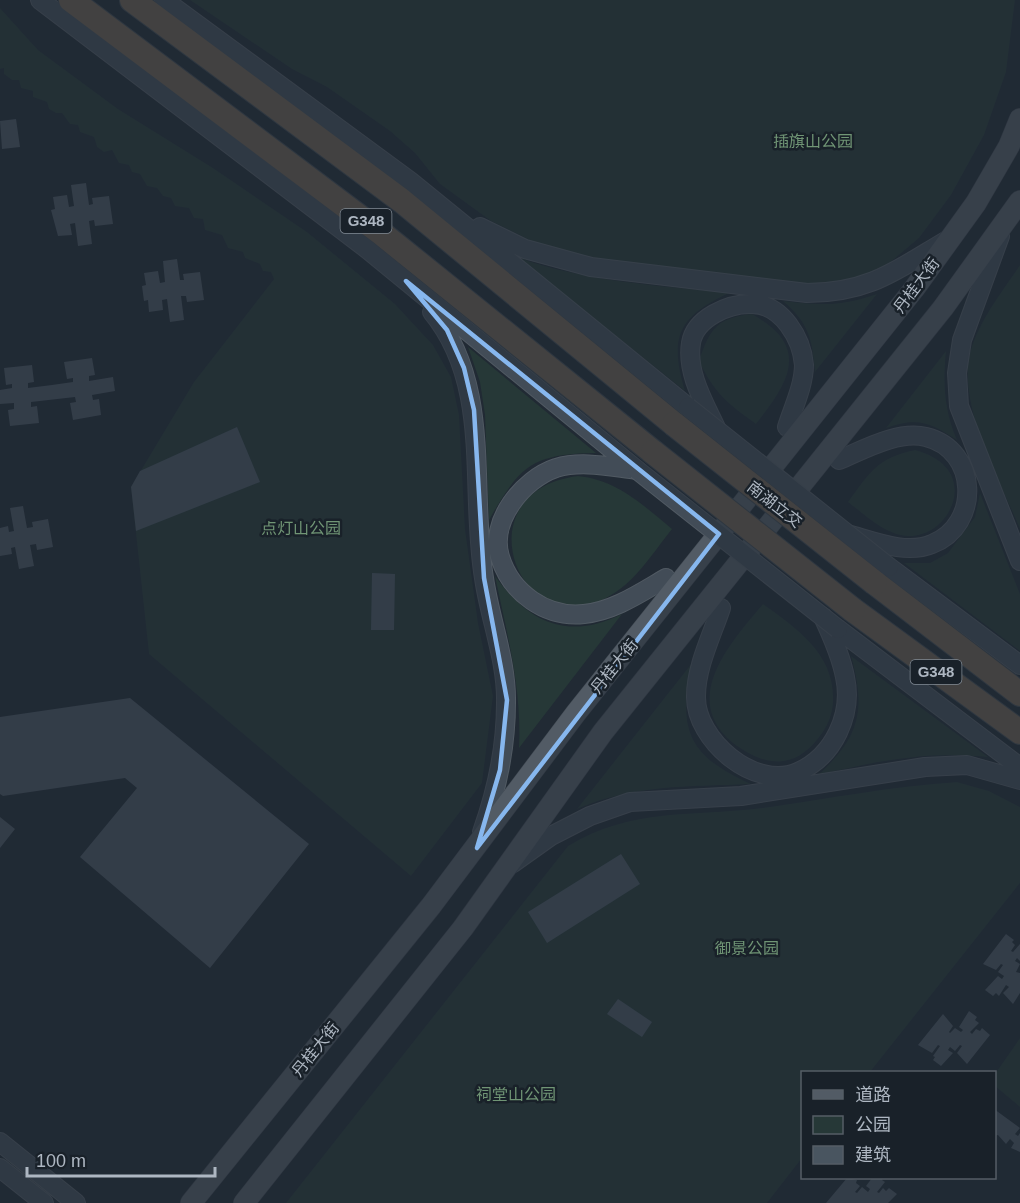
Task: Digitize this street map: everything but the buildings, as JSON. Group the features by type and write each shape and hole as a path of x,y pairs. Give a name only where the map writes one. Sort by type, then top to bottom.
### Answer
{"highway":[{"name":"G348","path":"74,2 381,233 645,461 1020,732"},
{"name":"G348","path":"145,4 681,416"},
{"name":"南湖立交","path":"681,416 882,575"},
{"name":"G348","path":"882,575 1020,694"}],"main road":[{"name":"丹桂大街","path":"192,1203 477,848 537,767 930,266 976,203 1009,146 1020,118"},
{"name":"丹桂大街","path":"244,1203 463,928 510,866 603,732 936,317 1020,201"},
{"path":"567,785 619,736 950,321 978,259"},
{"path":"537,767 569,701 893,293 930,266"}],"street":[{"path":"40,0 250,163 645,461 823,617 928,700 1020,766"},
{"path":"74,2 250,163"},
{"path":"145,4 447,210 681,416 717,430 847,534 882,575 1020,665"},
{"path":"447,210 525,249 556,259 591,267 807,293 836,293 862,287 894,272 951,238"},
{"path":"1006,220 964,331 957,373 959,406 1020,561"},
{"path":"406,280 447,330 464,368 474,410 478,520 484,578 507,700 500,770 477,848"},
{"path":"717,430 693,370 691,341 700,324 715,313 754,303 776,313 789,324 800,345 804,367 787,427"},
{"path":"839,460 902,437 925,437 949,448 962,464 969,483 966,506 962,513 953,528 934,544 915,548 847,534"},
{"path":"645,461 583,464 556,468 533,478 516,497 505,516 499,533 500,556 512,582 530,601 558,613 581,615 604,611 666,578"},
{"path":"721,608 696,695 700,719 711,741 725,754 745,766 772,775 797,772 817,760 831,744 842,724 847,701 846,678 837,647 823,617"},
{"path":"510,866 550,836 590,816 630,802 741,796 925,767 967,765 1020,780"},
{"path":"0,1142 76,1203"},
{"path":"0,1168 44,1203"}],"highlighted area":[{"path":"406,281 719,534 477,848 500,770 507,700 484,578 474,410 464,368 447,330"}],"green space":[{"name":"插旗山公园","path":"190,0 1015,0 1006,72 984,135 951,195 919,238 887,265 856,280 807,284 588,257 540,245 491,221 440,184 415,153 390,131 327,87 292,69"},
{"name":"点灯山公园","path":"0,8 38,50 118,109 213,168 307,232 395,304 433,345 451,377 459,415 465,529 478,623 493,696 482,783 411,876 149,654 131,487 194,382 274,279 271,272 263,271 260,264 245,258 243,252 228,248 222,235 205,230 203,219 194,218 189,208 175,206 171,198 163,196 157,188 147,186 140,174 132,172 129,165 119,163 112,150 104,152 97,147 94,137 80,132 78,125 70,124 62,113 49,109 47,102 33,97 33,91 21,88 19,80 12,80 4,74 4,68 0,69"},
{"path":"517,257 595,277 729,293 698,311 688,320 682,331 678,343 678,356 685,391"},
{"path":"1020,265 1020,529 983,443 970,396 968,374 970,353 979,329"},
{"path":"877,294 815,372 808,332 799,317 783,301 830,304"},
{"path":"752,314 771,326 782,339 788,352 789,365 778,393 756,424 716,390 699,361 707,340 716,327 730,318"},
{"path":"468,347 596,453 556,456 530,467 519,475 489,520 485,415 480,382"},
{"path":"946,351 945,396 949,418 957,440 923,423 907,423 886,428"},
{"path":"915,450 936,459 949,471 954,486 954,500 947,514 937,526 923,534 900,535 883,528 848,502 869,474 883,462"},
{"path":"578,476 592,478 617,488 672,529 626,584 606,598 575,607 548,601 527,584 515,561 512,534 520,508 542,488"},
{"path":"980,493 1020,594 1020,651 904,563 930,563 948,553 975,517"},
{"path":"495,576 522,606 551,623 584,626 622,614 519,748 516,683"},
{"path":"763,604 789,623 812,645 828,671 832,686 832,712 823,732 813,745 795,758 778,762 765,760 737,746 719,729 711,711 710,692 715,673 736,637"},
{"path":"851,656 988,757 943,755 902,758 818,775 843,748 856,722 858,692"},
{"path":"692,663 686,706 692,738 713,762 751,784 641,791 620,795 577,809"},
{"name":"御景公园","path":"957,782 989,791 1020,807 1020,883 871,1071 801,1071 801,1159 767,1203 286,1203 568,846 615,825 639,819 762,808"},
{"path":"1020,1038 1020,1107 996,1087 996,1073"}],"park label":[{"name":"祠堂山公园","path":"516,1094"}]}
